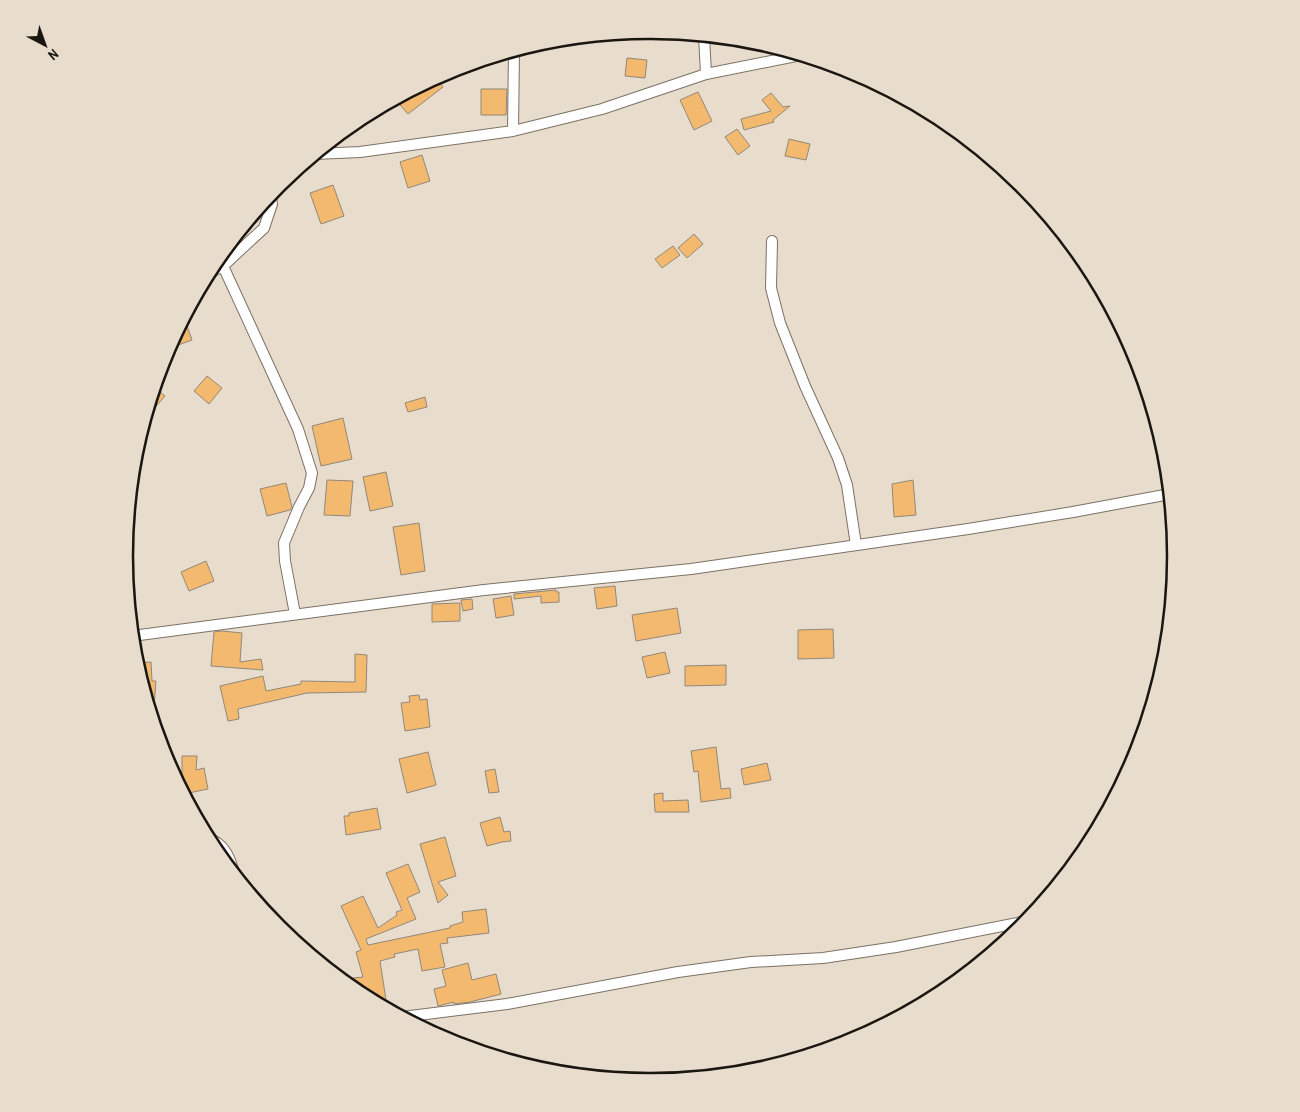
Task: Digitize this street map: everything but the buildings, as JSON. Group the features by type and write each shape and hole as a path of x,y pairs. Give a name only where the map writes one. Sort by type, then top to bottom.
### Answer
{"street":[{"path":"704,42 706,74"},
{"path":"513,131 514,57"},
{"path":"326,154 360,152 513,131 602,109 706,74 789,57"},
{"path":"272,203 264,228 223,266 298,429 312,473 309,488 284,543 285,561 295,614"},
{"path":"772,241 771,288 780,323 848,485 856,545"},
{"path":"139,635 484,590 691,569 988,526 1164,495"},
{"path":"413,1016 507,1004 678,972 751,962 823,958 896,947 1013,925"}]}
